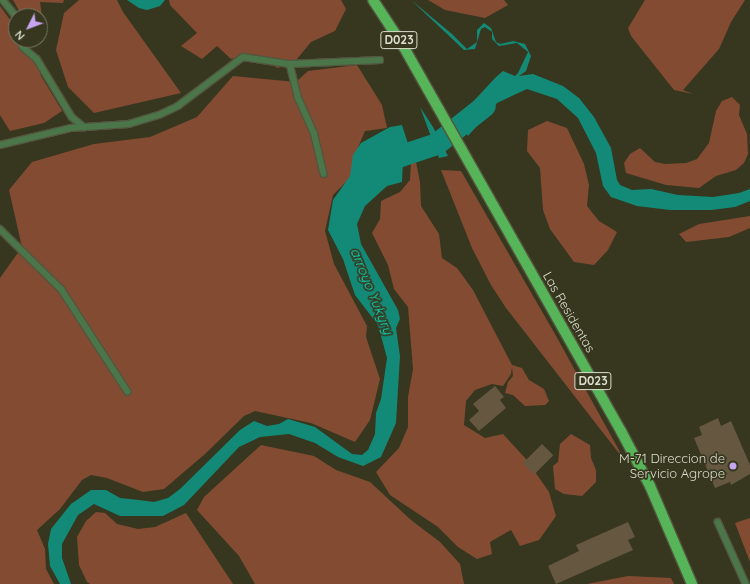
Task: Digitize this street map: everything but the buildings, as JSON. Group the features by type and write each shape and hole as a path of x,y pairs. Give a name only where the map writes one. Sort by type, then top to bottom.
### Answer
{"main road":[{"name":"Las Residentas","path":"373,0 481,184 625,438 650,486 692,584"}],"lane":[{"path":"2,0 9,8"},
{"path":"24,48 37,59 72,117 85,127"},
{"path":"0,145 31,136 85,127 129,124 160,115 178,106 243,57 290,64 380,60"},
{"path":"290,64 299,99 314,132 324,174"},
{"path":"0,229 62,290 128,392"},
{"path":"718,522 746,584"}],"shaded area":[{"path":"13,0 64,0 63,3 40,2 41,8 18,8"},
{"path":"79,0 117,0 123,12 181,93 94,113 68,87 56,50 64,13"},
{"path":"169,0 341,0 346,9 335,31 311,42 297,59 278,68 249,54 231,59 217,46 202,59 181,46 197,33 170,5"},
{"path":"428,0 504,0 508,5 485,18 445,10"},
{"path":"645,0 745,0 731,22 719,49 683,90 693,94 674,90 631,36 628,28"},
{"path":"0,6 8,17 8,48 25,48 27,53 38,64 41,76 64,114 62,111 44,123 10,131 0,115"},
{"path":"357,65 382,105 387,128 365,131 354,157 356,172 333,195 325,231 334,264 367,326 366,337 380,379 370,420 355,442 311,423 255,411 244,416 205,454 164,489 143,492 107,478 91,475 82,480 60,509 37,530 45,549 46,569 54,584 0,584 0,278 22,247 9,190 32,162 94,144 150,137 197,117 233,76 296,82 308,71"},
{"path":"732,97 740,105 739,115 747,134 748,154 744,163 736,170 716,176 699,188 666,185 626,173 624,163 630,154 640,148 655,162 665,164 686,163 697,159 709,143 716,111 722,101"},
{"path":"547,121 567,128 584,164 589,185 587,206 599,221 617,232 608,250 594,265 574,262 550,229 543,210 540,168 527,151 528,130"},
{"path":"411,162 416,162 420,182 421,206 439,234 442,258 457,268 473,290 512,365 522,368 529,380 544,389 549,401 545,405 525,406 513,395 505,393 508,382 513,376 512,367 511,374 503,386 492,384 475,390 466,401 464,425 485,438 503,434 526,459 549,492 556,516 539,540 520,546 511,530 490,542 492,554 477,559 458,547 438,527 390,495 376,472 399,448 408,427 408,397 413,369 408,307 394,289 388,265 372,233 380,219 381,201 400,192 410,180"},
{"path":"441,170 461,171 555,334 625,461 506,308 491,285 472,248"},
{"path":"750,216 750,228 729,237 686,242 679,234 699,224"},
{"path":"571,434 590,445 591,458 596,470 596,482 582,496 564,494 555,489 553,466 558,462 560,444"},
{"path":"261,445 314,456 336,470 370,482 411,520 440,542 460,564 464,584 255,584 239,556 197,510 204,497"},
{"path":"96,512 105,513 117,524 138,529 155,527 186,513 233,584 90,584 87,582 79,565 77,537 86,521"},
{"path":"750,518 750,562 735,523"},
{"path":"628,576 671,578 674,584 587,584"}],"water":[{"path":"127,0 165,0 160,6 147,10 139,8"},
{"path":"411,0 452,34 467,49 477,42 477,30 484,23 491,28 496,42 500,44 513,41 525,44 531,56 526,71 519,76 533,74 563,86 579,98 594,117 611,148 617,180 620,185 632,190 651,189 678,195 713,197 739,193 750,189 750,201 735,207 711,210 670,210 637,206 611,197 603,186 596,153 578,118 557,99 527,89 497,103 468,136 458,118 503,71 515,76 518,73 528,52 517,43 499,46 492,39 492,32 485,27 481,29 475,49 464,50"},
{"path":"420,107 433,127 448,156 439,158"},
{"path":"402,125 412,156 403,160 402,182 387,186 365,206 357,224 361,244 398,310 400,319 396,328 400,356 396,423 381,457 363,466 338,457 315,443 289,434 260,437 239,447 184,505 163,516 120,516 94,504 78,515 62,544 62,558 71,584 60,584 50,566 48,544 51,529 71,504 91,490 106,490 120,498 154,502 168,498 180,489 240,430 254,421 267,426 279,424 288,419 315,427 352,454 362,455 368,450 375,434 376,413 381,399 387,358 378,325 355,295 343,259 328,230 333,200 350,176 353,155 361,143 390,127"}],"waterway":[{"name":"arroyo Yukyry","path":"388,170 395,158 437,144 485,106"}],"place":[{"name":"M-71 Direccion de Servicio Agrope","path":"733,466"}]}
